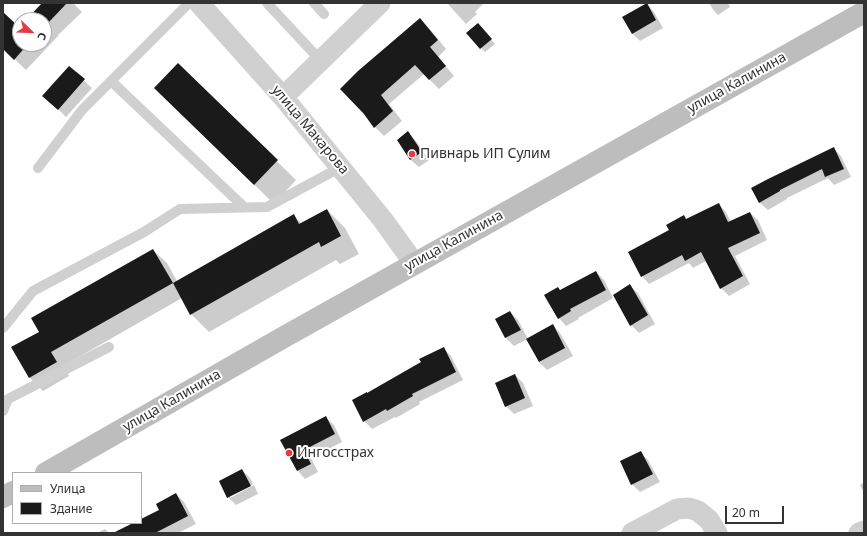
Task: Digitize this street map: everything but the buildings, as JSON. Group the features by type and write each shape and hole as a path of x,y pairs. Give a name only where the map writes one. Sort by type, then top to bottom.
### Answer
{"main road":[{"name":"улица Калинина","path":"48,472 414,263 864,12"},
{"path":"3,497 12,492"}],"street":[{"path":"284,97 380,3"},
{"name":"улица Макарова","path":"198,4 284,97 383,220 414,263"},
{"path":"632,533 677,509 689,508 698,511 709,520 717,533"},
{"path":"859,533 864,531"}],"lane":[{"path":"267,3 321,61"},
{"path":"314,3 324,14"},
{"path":"38,168 82,110 111,81 198,4"},
{"path":"111,81 244,207"},
{"path":"3,328 33,291 144,232 180,209 267,207 341,168"},
{"path":"3,411 5,395 109,347"}],"place":[{"name":"Пивнарь ИП Сулим","path":"412,154"},
{"name":"Ингосстрах","path":"289,453"}]}
